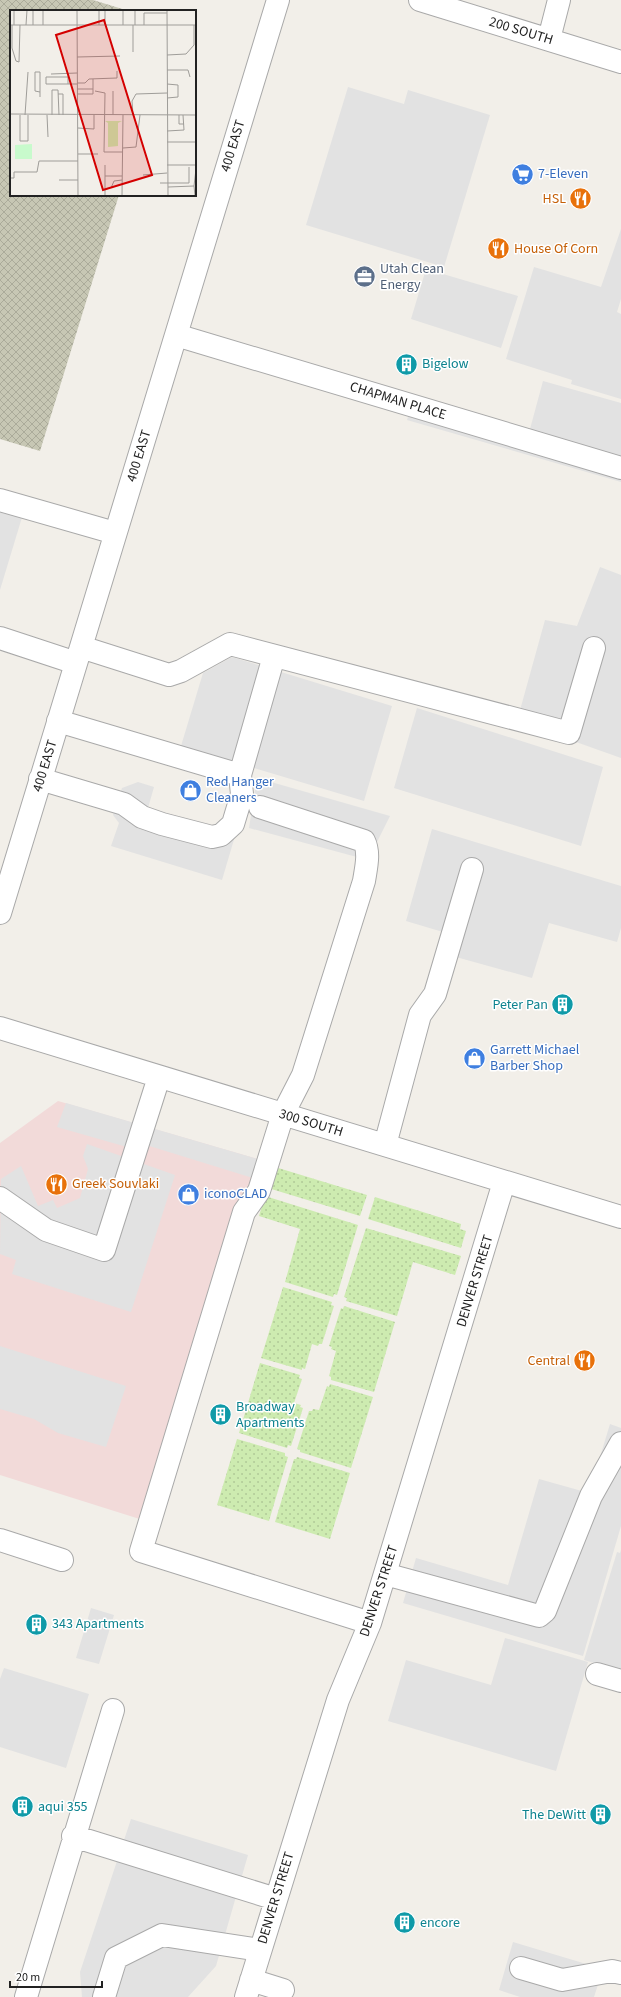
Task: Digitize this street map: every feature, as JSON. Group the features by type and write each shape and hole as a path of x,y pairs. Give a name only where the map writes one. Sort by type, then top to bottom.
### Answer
{"street":[{"name":"400 EAST","path":"0,913 278,0"},
{"name":"200 SOUTH","path":"420,0 620,60"},
{"path":"549,39 559,0"},
{"name":"CHAPMAN PLACE","path":"176,335 621,468"},
{"path":"0,500 115,533"},
{"path":"0,638 169,675 182,671 230,644 569,733 594,648"},
{"path":"40,779 124,804 142,817 162,824 212,837 220,836 233,824 242,794 240,775 274,656"},
{"path":"58,722 240,775"},
{"path":"260,807 356,836 364,841 368,848 364,882 303,1075 282,1114 259,1191 244,1212 141,1551 370,1623"},
{"path":"385,1145 420,1015 435,994 472,869"},
{"name":"300 SOUTH","path":"0,1028 504,1182 620,1213"},
{"path":"0,1198 46,1230 104,1250 160,1077"},
{"name":"DENVER STREET","path":"248,1989 338,1700 370,1623 504,1182"},
{"path":"384,1574 539,1616 545,1611 591,1496 621,1443"},
{"path":"0,1540 62,1560"},
{"path":"597,1674 621,1681"},
{"path":"26,1997 73,1836 113,1710"},
{"path":"73,1836 276,1899"},
{"path":"104,1997 116,1958 162,1935 260,1950"},
{"path":"521,1968 562,1980 612,1971 621,1973"},
{"path":"248,1989 283,1990"}],"shaded area":[{"path":"0,0 93,0 126,10 10,10 10,196 119,196 40,451 0,439"},
{"path":"348,87 404,104 408,90 490,115 444,267 306,225"},
{"path":"621,229 621,299 617,312 621,314 621,399 571,384 572,380 506,359 534,267 601,287"},
{"path":"426,269 518,296 501,348 411,319"},
{"path":"543,381 621,403 621,482 407,420 415,395 530,429"},
{"path":"0,507 23,514 0,590"},
{"path":"600,567 621,575 621,758 517,721 545,620 577,626"},
{"path":"232,657 392,706 364,801 181,746 203,673"},
{"path":"417,708 603,767 581,846 394,788"},
{"path":"257,778 390,816 368,860 249,828"},
{"path":"138,782 154,787 148,808 218,828 238,826 222,880 111,846 119,823 113,815 122,788"},
{"path":"432,829 621,886 621,928 617,942 549,923 532,978 456,957 463,938 406,921"},
{"path":"58,1101 261,1160 146,1521 0,1475 0,1143"},
{"path":"66,1103 261,1160 256,1179 143,1144 141,1151 57,1127"},
{"path":"87,1144 175,1175 131,1312 12,1274 16,1260 0,1254 1,1179 21,1166 38,1206 53,1200 57,1208 80,1198 88,1169 83,1156"},
{"path":"0,1346 126,1386 106,1447 58,1433 34,1419 0,1409"},
{"path":"610,1424 621,1428 621,1526 583,1656 403,1603 416,1558 508,1585 539,1479 589,1493"},
{"path":"621,1550 621,1671 584,1660 617,1552 620,1553"},
{"path":"91,1608 114,1615 99,1664 76,1658"},
{"path":"505,1638 588,1662 556,1771 388,1721 406,1660 491,1685"},
{"path":"4,1668 89,1694 66,1768 0,1747 0,1679"},
{"path":"131,1819 248,1855 216,1966 188,1997 82,1997 80,1972"},
{"path":"513,1942 603,1969 594,1997 520,1997 499,1990"}],"green space":[{"path":"275,1167 367,1195 360,1216 268,1188"},
{"path":"265,1196 358,1225 337,1295 334,1294 333,1297 285,1282 300,1229 259,1216"},
{"path":"375,1197 461,1224 460,1229 466,1231 461,1248 368,1219"},
{"path":"366,1228 461,1256 455,1275 413,1262 397,1316 346,1301 347,1298 344,1297"},
{"path":"283,1287 332,1302 331,1305 334,1306 322,1344 319,1344 318,1346 312,1344 305,1369 302,1368 302,1370 261,1358"},
{"path":"344,1306 395,1322 374,1392 331,1380 331,1377 329,1376 336,1351 331,1349 332,1347 329,1346 341,1308 343,1309"},
{"path":"260,1363 300,1375 299,1378 302,1379 294,1403 301,1405 300,1407 303,1408 291,1446 288,1445 287,1448 239,1433"},
{"path":"330,1384 373,1397 351,1468 300,1452 300,1450 297,1449 309,1411 312,1411 313,1409 319,1410 327,1386 329,1387"},
{"path":"237,1439 285,1453 285,1456 288,1457 269,1521 217,1505"},
{"path":"297,1457 350,1473 330,1539 275,1522 294,1459"}],"place":[{"name":"7-Eleven","path":"522,174"},
{"name":"HSL","path":"581,199"},
{"name":"House Of Corn","path":"499,249"},
{"name":"Utah Clean Energy","path":"364,277"},
{"name":"Bigelow","path":"407,364"},
{"name":"Red Hanger Cleaners","path":"191,790"},
{"name":"Peter Pan","path":"563,1005"},
{"name":"Garrett Michael Barber Shop","path":"474,1058"},
{"name":"Greek Souvlaki","path":"56,1184"},
{"name":"iconoCLAD","path":"188,1194"},
{"name":"Central","path":"585,1361"},
{"name":"Broadway Apartments","path":"221,1415"},
{"name":"343 Apartments","path":"36,1624"},
{"name":"aqui 355","path":"23,1807"},
{"name":"The DeWitt","path":"601,1815"},
{"name":"encore","path":"405,1923"}]}
